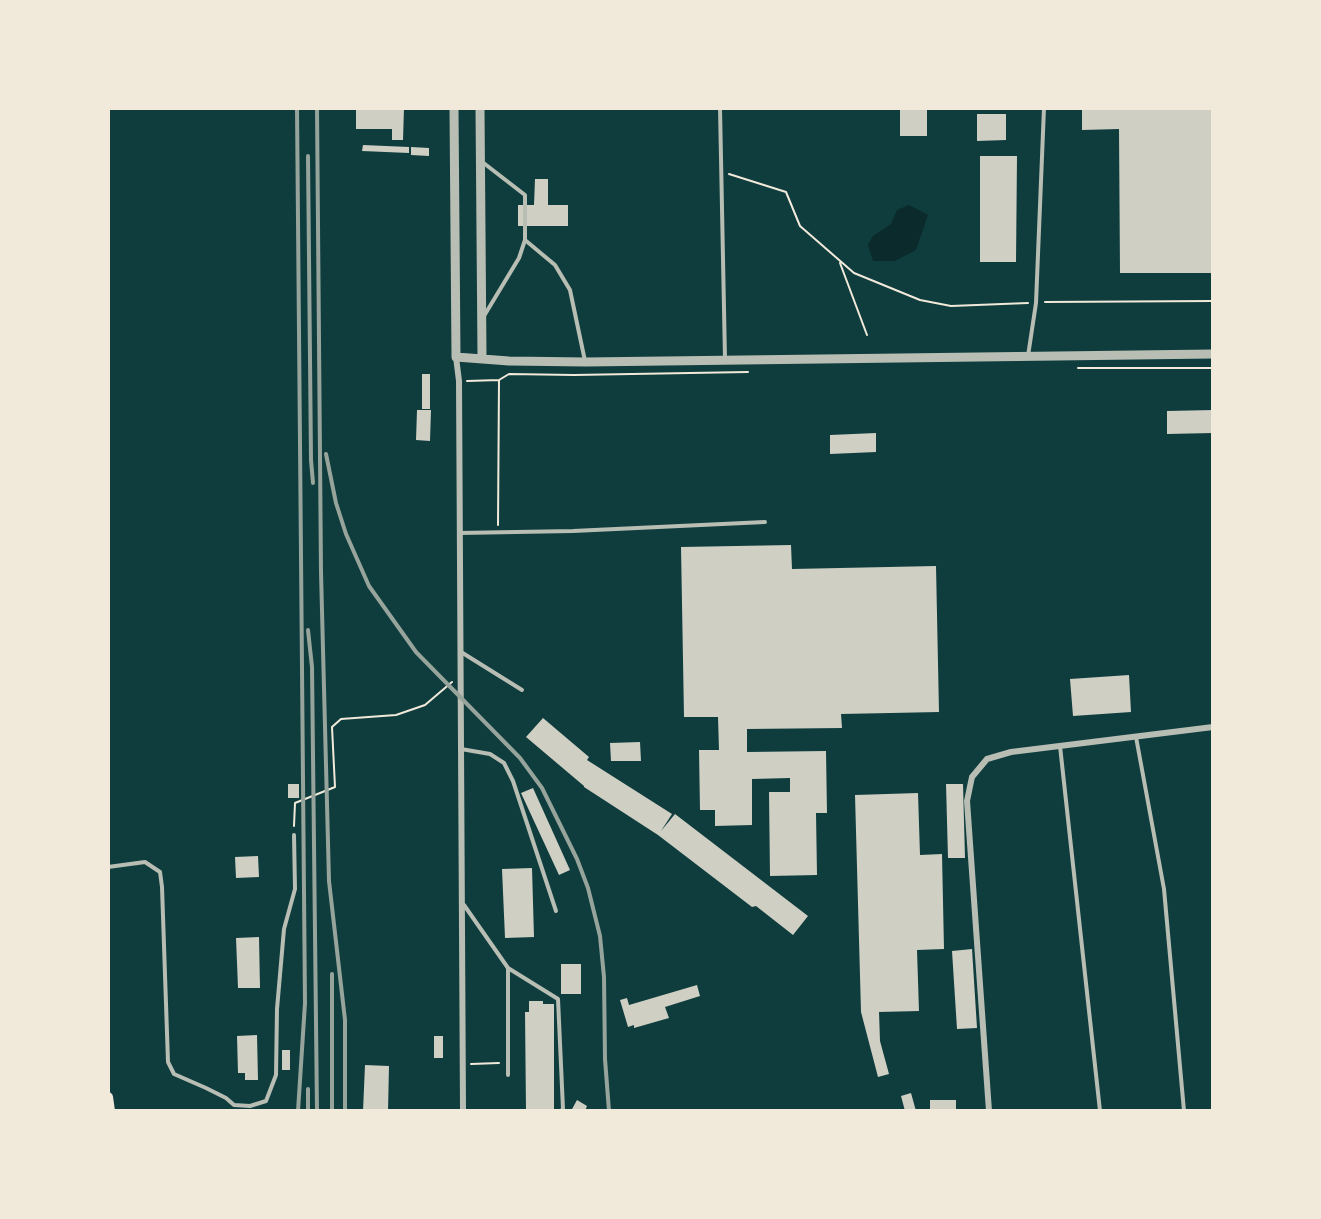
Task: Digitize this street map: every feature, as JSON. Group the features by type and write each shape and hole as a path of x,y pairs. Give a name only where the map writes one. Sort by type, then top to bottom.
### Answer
{"main road":[{"path":"108,1097 110,1111"}],"street":[{"path":"454,108 456,357 459,381 458,533 463,1111"},
{"path":"480,108 482,357"},
{"path":"456,357 482,357 509,361 586,362 1213,354"},
{"path":"989,1111 967,801 972,777 987,759 1011,752 1213,727"}],"lane":[{"path":"720,108 725,360"},
{"path":"1028,357 1036,303 1044,108"},
{"path":"481,161 525,195 525,240 519,258 482,319"},
{"path":"525,240 555,265 570,290 586,362"},
{"path":"458,533 765,522"},
{"path":"460,651 522,690"},
{"path":"1136,736 1164,889 1184,1111"},
{"path":"1060,746 1100,1111"},
{"path":"461,749 489,754 504,763 513,781 556,911"},
{"path":"108,867 145,862 160,872 168,1062 174,1074 226,1098 234,1105 250,1106 266,1101 276,1075 277,1009 284,929 295,889 294,835"},
{"path":"461,902 508,968 558,999 563,1109 561,1111"},
{"path":"508,968 508,1075"}],"path":[{"path":"720,171 786,192 800,226 840,263 854,273 920,300 951,306 1213,301"},
{"path":"840,263 867,335"},
{"path":"1073,368 1213,368"},
{"path":"459,381 499,380 509,374 753,372"},
{"path":"498,532 499,380"},
{"path":"294,835 295,803 334,787 332,727 341,719 396,714 425,705 461,674"},
{"path":"462,1064 498,1063"}],"water":[{"path":"909,205 928,215 916,250 895,261 873,261 868,245 873,236 891,224 897,210"}],"building":[{"path":"356,108 404,108 403,140 392,140 392,129 356,129"},
{"path":"900,108 927,108 927,136 900,136"},
{"path":"1082,108 1213,108 1213,273 1120,273 1119,129 1082,130"},
{"path":"977,114 1006,114 1006,140 977,141"},
{"path":"363,145 409,147 409,153 362,151"},
{"path":"411,147 429,148 429,156 411,155"},
{"path":"980,156 1017,156 1016,262 980,262"},
{"path":"535,179 548,179 548,205 568,205 568,226 518,226 518,205 534,205"},
{"path":"422,374 430,374 430,409 422,409"},
{"path":"417,410 431,410 430,441 416,440"},
{"path":"1213,410 1213,433 1167,434 1167,411"},
{"path":"876,433 876,452 830,454 830,435"},
{"path":"791,545 792,569 936,566 939,712 841,714 842,728 747,729 747,752 826,751 827,813 816,813 817,875 770,876 769,792 790,792 790,778 752,779 752,825 715,826 715,810 700,810 699,750 719,750 718,717 684,717 681,547"},
{"path":"1129,675 1131,712 1073,716 1070,679"},
{"path":"543,718 589,757 587,760 672,814 661,831 675,814 808,916 793,935 756,906 752,907 658,835 584,787 526,737"},
{"path":"640,742 641,761 611,761 610,743"},
{"path":"288,784 299,784 299,798 288,798"},
{"path":"946,784 963,784 965,858 948,858"},
{"path":"533,788 570,870 559,875 521,793"},
{"path":"918,793 920,855 942,854 944,949 917,950 919,1011 879,1012 880,1041 889,1074 878,1077 861,1012 855,795"},
{"path":"258,856 259,877 236,878 235,857"},
{"path":"532,868 534,937 505,938 502,869"},
{"path":"259,937 260,988 238,988 236,938"},
{"path":"972,949 977,1028 957,1029 952,951"},
{"path":"561,964 581,964 581,994 561,994"},
{"path":"697,985 700,996 665,1007 669,1018 634,1028 634,1025 628,1027 620,1000 627,998 629,1005"},
{"path":"529,1001 554,1004 554,1111 526,1111 525,1012 529,1012"},
{"path":"257,1035 258,1080 245,1080 245,1073 238,1073 237,1036"},
{"path":"434,1036 443,1036 443,1058 434,1058"},
{"path":"282,1050 290,1050 290,1070 282,1070"},
{"path":"365,1065 389,1066 388,1111 363,1111"},
{"path":"911,1093 916,1111 905,1111 901,1096"},
{"path":"577,1100 587,1106 585,1111 571,1111"},
{"path":"930,1100 956,1100 956,1111 930,1111"}],"railway":[{"path":"297,108 305,1003 298,1111"},
{"path":"317,108 321,572 329,881 345,1020 345,1111"},
{"path":"308,156 313,483"},
{"path":"326,454 336,503 346,534 369,586 416,652 520,758 542,788 577,859 588,888 600,936 604,977 605,1059 609,1111"},
{"path":"308,630 312,667 317,1111"},
{"path":"332,974 332,1111"},
{"path":"308,1089 308,1111"}]}
